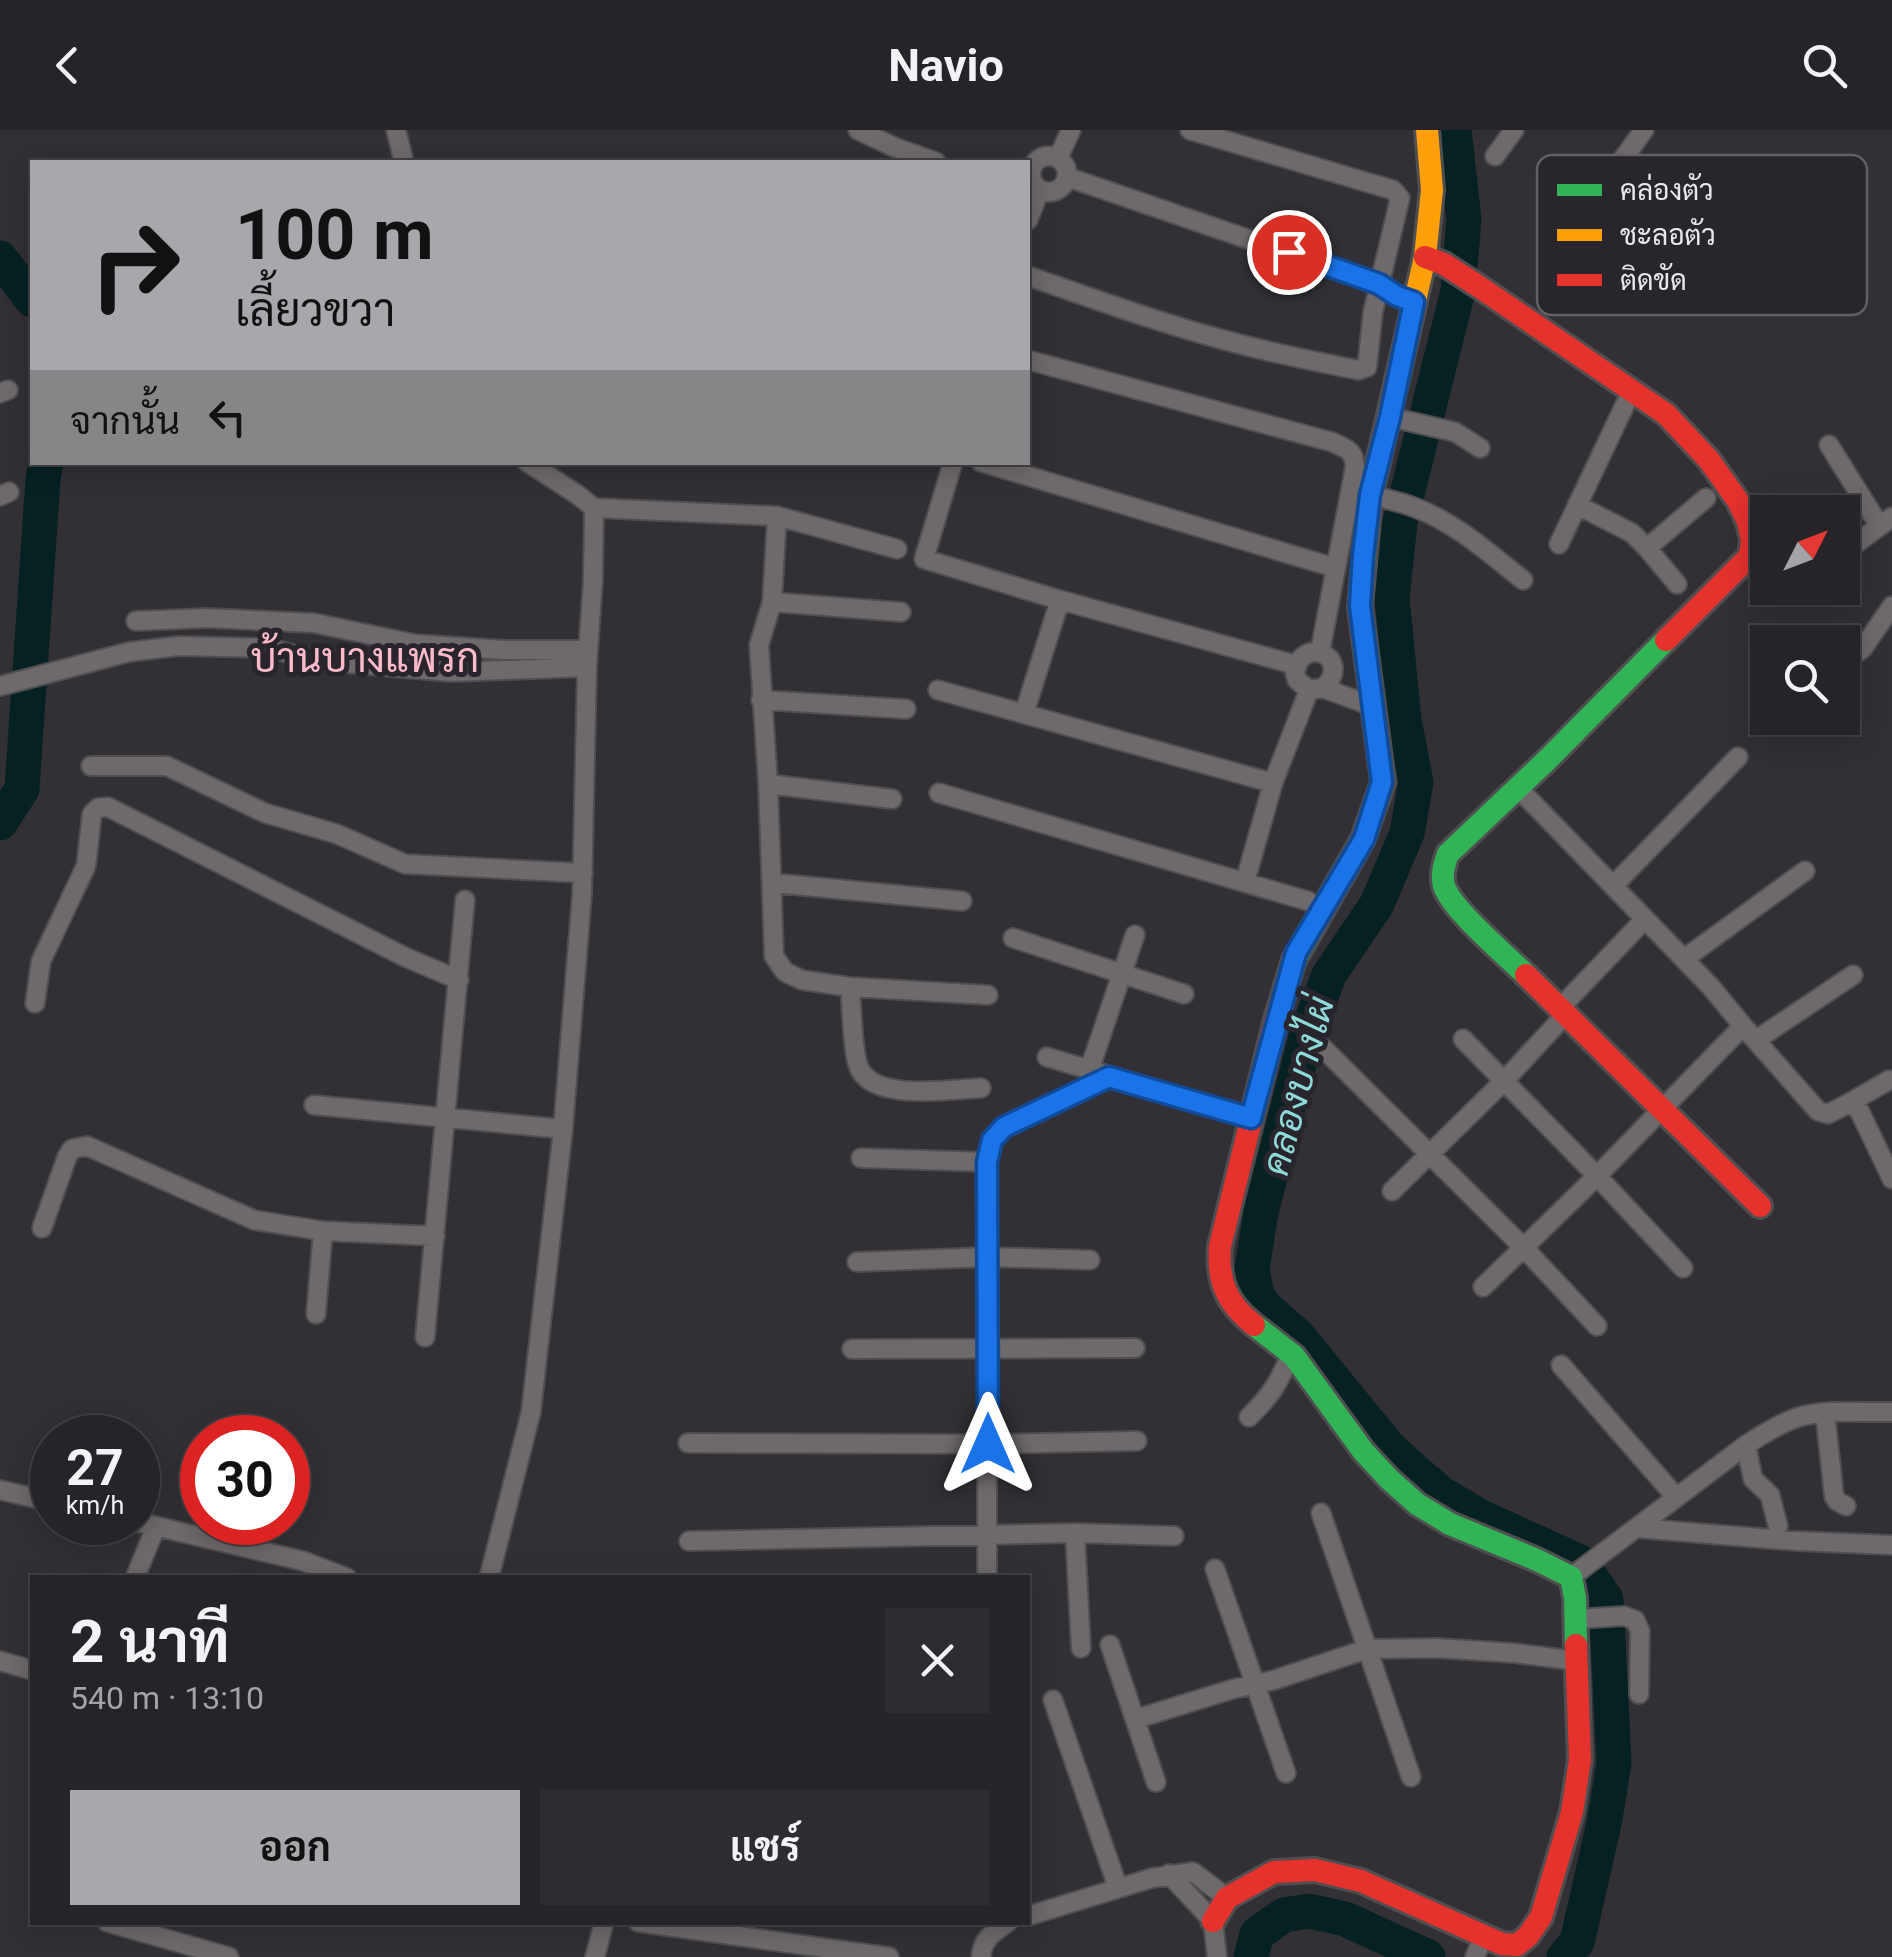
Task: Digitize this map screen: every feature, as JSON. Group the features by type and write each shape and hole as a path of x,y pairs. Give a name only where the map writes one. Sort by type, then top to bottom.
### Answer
{"street":[{"path":"396,130 404,160"},
{"path":"858,130 930,160"},
{"path":"1058,158 1071,130"},
{"path":"1030,277 1224,340 1358,370 1367,367 1373,312 1400,198 1392,190 1190,130"},
{"path":"1427,130 1434,261 1414,302 1400,419 1360,606 1382,782 1364,839 1296,953 1223,1230 1219,1269 1223,1288 1245,1318 1291,1353 1387,1478 1431,1514 1478,1538 1559,1570 1576,1573 1772,1428 1825,1413 1892,1412"},
{"path":"1496,156 1514,130"},
{"path":"1626,155 1644,130"},
{"path":"1030,172 1038,160 1051,156 1058,158 1067,170 1064,185 1048,192 1040,190 1030,176"},
{"path":"1067,177 1379,284 1414,302"},
{"path":"1030,215 1040,190"},
{"path":"1434,261 1478,286 1666,414 1712,463 1751,527 1754,546 1750,556 1448,854 1442,870 1444,890 1457,906 1760,1206"},
{"path":"1030,361 1332,442 1354,457 1326,657 1334,669 1333,677 1316,689 1273,783 1245,882"},
{"path":"1559,544 1632,390"},
{"path":"1400,419 1455,432 1480,448"},
{"path":"1829,445 1886,521 1860,540"},
{"path":"532,465 594,508 777,516 897,549"},
{"path":"952,465 924,558 1296,665"},
{"path":"991,465 1336,568"},
{"path":"1381,498 1416,508 1464,534 1524,580"},
{"path":"1648,548 1706,498"},
{"path":"1577,505 1632,533 1676,584"},
{"path":"490,1575 530,1412 563,1129 583,873 594,508"},
{"path":"777,516 772,602 758,644 774,956 785,972 802,980 850,987 988,994"},
{"path":"1024,714 1060,600"},
{"path":"772,602 901,612"},
{"path":"1860,650 1892,606"},
{"path":"136,621 207,618 314,623 415,644 587,658"},
{"path":"6,684 130,652 178,646 268,648 321,661 452,672 587,658"},
{"path":"1368,674 1312,651 1296,665 1295,673 1297,680 1316,689 1372,706"},
{"path":"938,690 1273,783"},
{"path":"761,700 906,709"},
{"path":"1613,886 1738,756"},
{"path":"91,766 166,766 265,813 337,834 405,864 583,873"},
{"path":"768,784 892,799"},
{"path":"1518,788 1684,959 1818,1112 1828,1114 1889,1080"},
{"path":"939,792 1308,901"},
{"path":"36,1002 41,961 83,875 92,814 98,808 108,807 405,957 459,980"},
{"path":"1684,959 1805,871"},
{"path":"773,883 962,901"},
{"path":"425,1337 466,900"},
{"path":"1392,1191 1504,1082 1645,919"},
{"path":"1090,1071 1135,935"},
{"path":"1013,938 1184,994"},
{"path":"1756,1040 1853,975"},
{"path":"850,987 858,1067 868,1080 899,1090 981,1088"},
{"path":"1483,1287 1743,1026"},
{"path":"1463,1039 1684,1268"},
{"path":"1324,1049 1597,1326"},
{"path":"1047,1057 1251,1118"},
{"path":"988,1575 987,1162 992,1140 1004,1127 1109,1077"},
{"path":"1851,1102 1860,1112 1892,1179"},
{"path":"314,1105 563,1129"},
{"path":"42,1228 67,1157 72,1150 88,1146 254,1220 323,1231 435,1236"},
{"path":"861,1158 987,1162"},
{"path":"316,1314 323,1231"},
{"path":"857,1262 988,1257 1090,1260"},
{"path":"852,1350 1135,1348"},
{"path":"1249,1417 1278,1384 1291,1353"},
{"path":"1560,1365 1676,1497"},
{"path":"1825,1413 1834,1496 1846,1506"},
{"path":"688,1443 988,1444 1136,1440"},
{"path":"1746,1444 1754,1479 1770,1496 1778,1526"},
{"path":"0,1490 30,1497"},
{"path":"1322,1513 1411,1777"},
{"path":"160,1527 303,1561 340,1575"},
{"path":"1636,1528 1892,1545"},
{"path":"1075,1533 1081,1648"},
{"path":"689,1542 1075,1533 1174,1536"},
{"path":"136,1575 142,1545"},
{"path":"1215,1569 1286,1773"},
{"path":"1213,1922 1228,1898 1274,1872 1315,1870 1361,1881 1478,1949 1517,1945 1528,1936 1541,1917 1578,1778 1578,1662 1587,1619 1575,1598 1576,1573"},
{"path":"1587,1619 1624,1616 1635,1620 1640,1632 1639,1694"},
{"path":"1110,1644 1156,1782"},
{"path":"1136,1719 1368,1650 1455,1649 1578,1662"},
{"path":"0,1661 30,1669"},
{"path":"1053,1700 1118,1888"},
{"path":"1030,1915 1169,1874 1193,1872 1228,1898"},
{"path":"1169,1874 1213,1922 1218,1957"},
{"path":"117,1925 230,1957"},
{"path":"595,1957 603,1925"},
{"path":"660,1925 889,1957"},
{"path":"981,1957 990,1934 1005,1925"}],"waterway":[{"name":"คลองบางไผ่","path":"1454,130 1464,219 1458,291 1400,522 1392,598 1404,720 1416,782 1407,833 1377,904 1329,975 1307,1033 1261,1212 1252,1269 1257,1296 1265,1307 1298,1336 1388,1446 1442,1494 1483,1518 1580,1562 1606,1599 1614,1763 1577,1942 1564,1957"},
{"path":"0,258 30,297"},
{"path":"0,823 22,789 45,465"},
{"name":"คลองบางไผ่","path":"1251,1957 1257,1934 1284,1915 1309,1911 1345,1919 1428,1957"}],"traffic: fast":[{"path":"1294,960 1363,839 1383,782 1360,607 1370,495 1378,463"},
{"path":"1526,975 1449,896 1443,878 1448,854 1666,640"},
{"path":"1254,1325 1294,1356 1363,1451 1417,1504 1450,1524 1571,1577 1576,1645"}],"traffic: slow":[{"path":"1378,463 1425,257 1432,190 1427,130"}],"traffic: jam":[{"path":"1425,257 1478,286 1666,414 1709,460 1738,501 1752,540 1750,556 1666,640"},
{"path":"1254,1325 1226,1291 1220,1270 1220,1246 1294,960"},
{"path":"1526,975 1760,1206"},
{"path":"1213,1921 1227,1898 1274,1872 1315,1870 1361,1881 1502,1944 1517,1945 1541,1917 1572,1812 1580,1760 1576,1645"}],"district":[{"name":"บ้านบางแพรก","path":"365,658"}],"route":[{"path":"988,1444 987,1162 992,1140 1004,1127 1109,1077 1251,1118 1296,953 1364,839 1382,782 1360,606 1363,556 1370,495 1414,302 1379,284 1289,252"}]}
